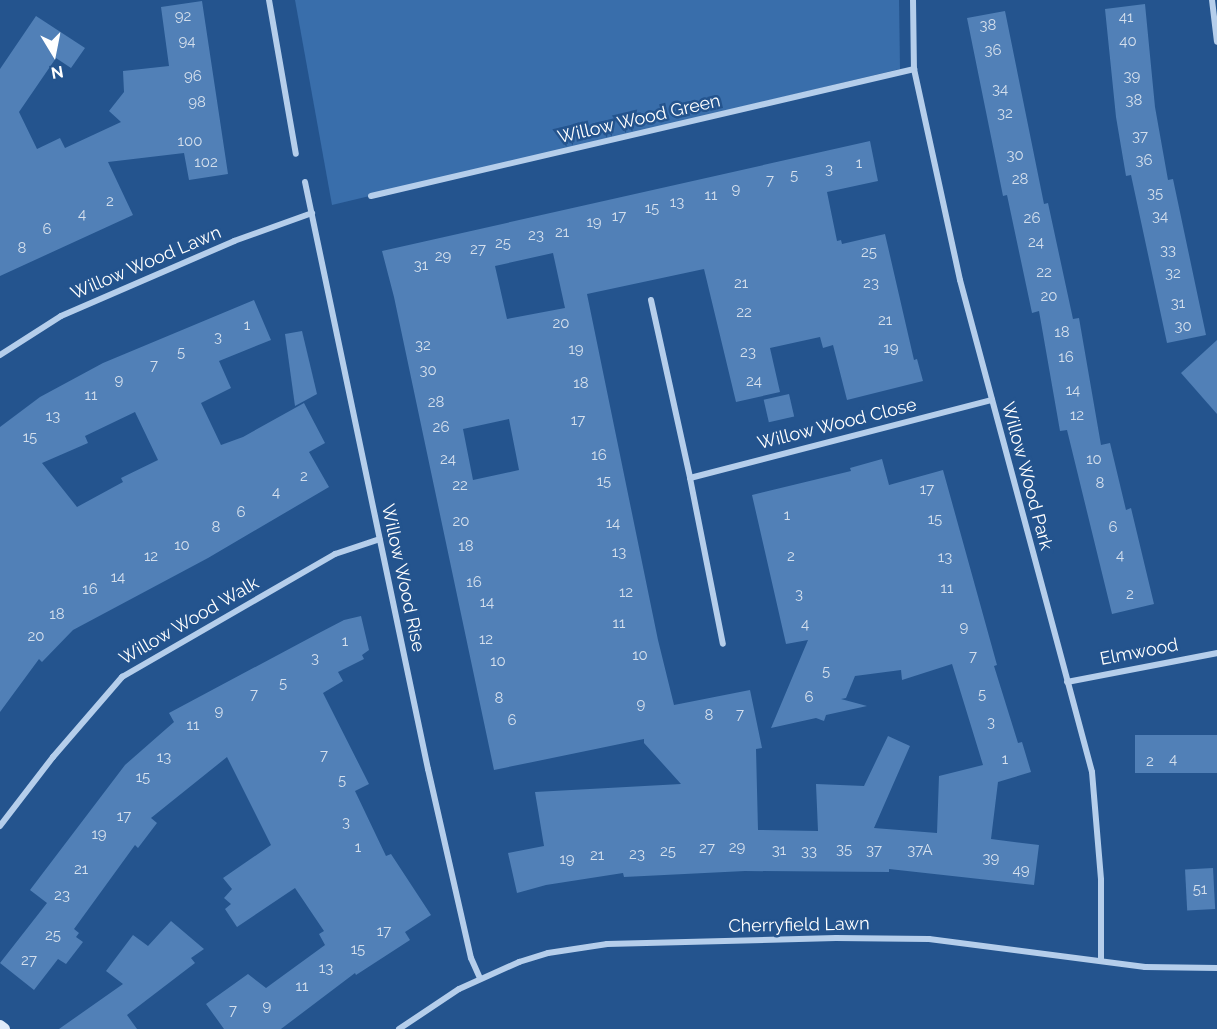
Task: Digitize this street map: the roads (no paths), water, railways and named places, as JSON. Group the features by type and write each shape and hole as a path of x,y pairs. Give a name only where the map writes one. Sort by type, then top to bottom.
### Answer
{"street":[{"path":"269,0 296,154"},
{"name":"Willow Wood Park","path":"913,0 914,69 960,280 1092,772 1101,880 1101,961"},
{"path":"1212,0 1217,42"},
{"name":"Willow Wood Green","path":"371,196 914,69"},
{"name":"Willow Wood Rise","path":"305,182 451,871 471,958 480,978"},
{"name":"Willow Wood Lawn","path":"0,355 61,316 234,241 312,213"},
{"path":"651,300 723,644"},
{"name":"Willow Wood Close","path":"690,478 992,400"},
{"name":"Willow Wood Walk","path":"0,826 40,773 122,677 335,554 380,539"},
{"name":"Elmwood","path":"1067,682 1217,653"},
{"name":"Cherryfield Lawn","path":"399,1029 448,996 480,978 548,953 607,944 929,939 1145,967 1217,968"},
{"path":"0,1026 4,1029"}]}
